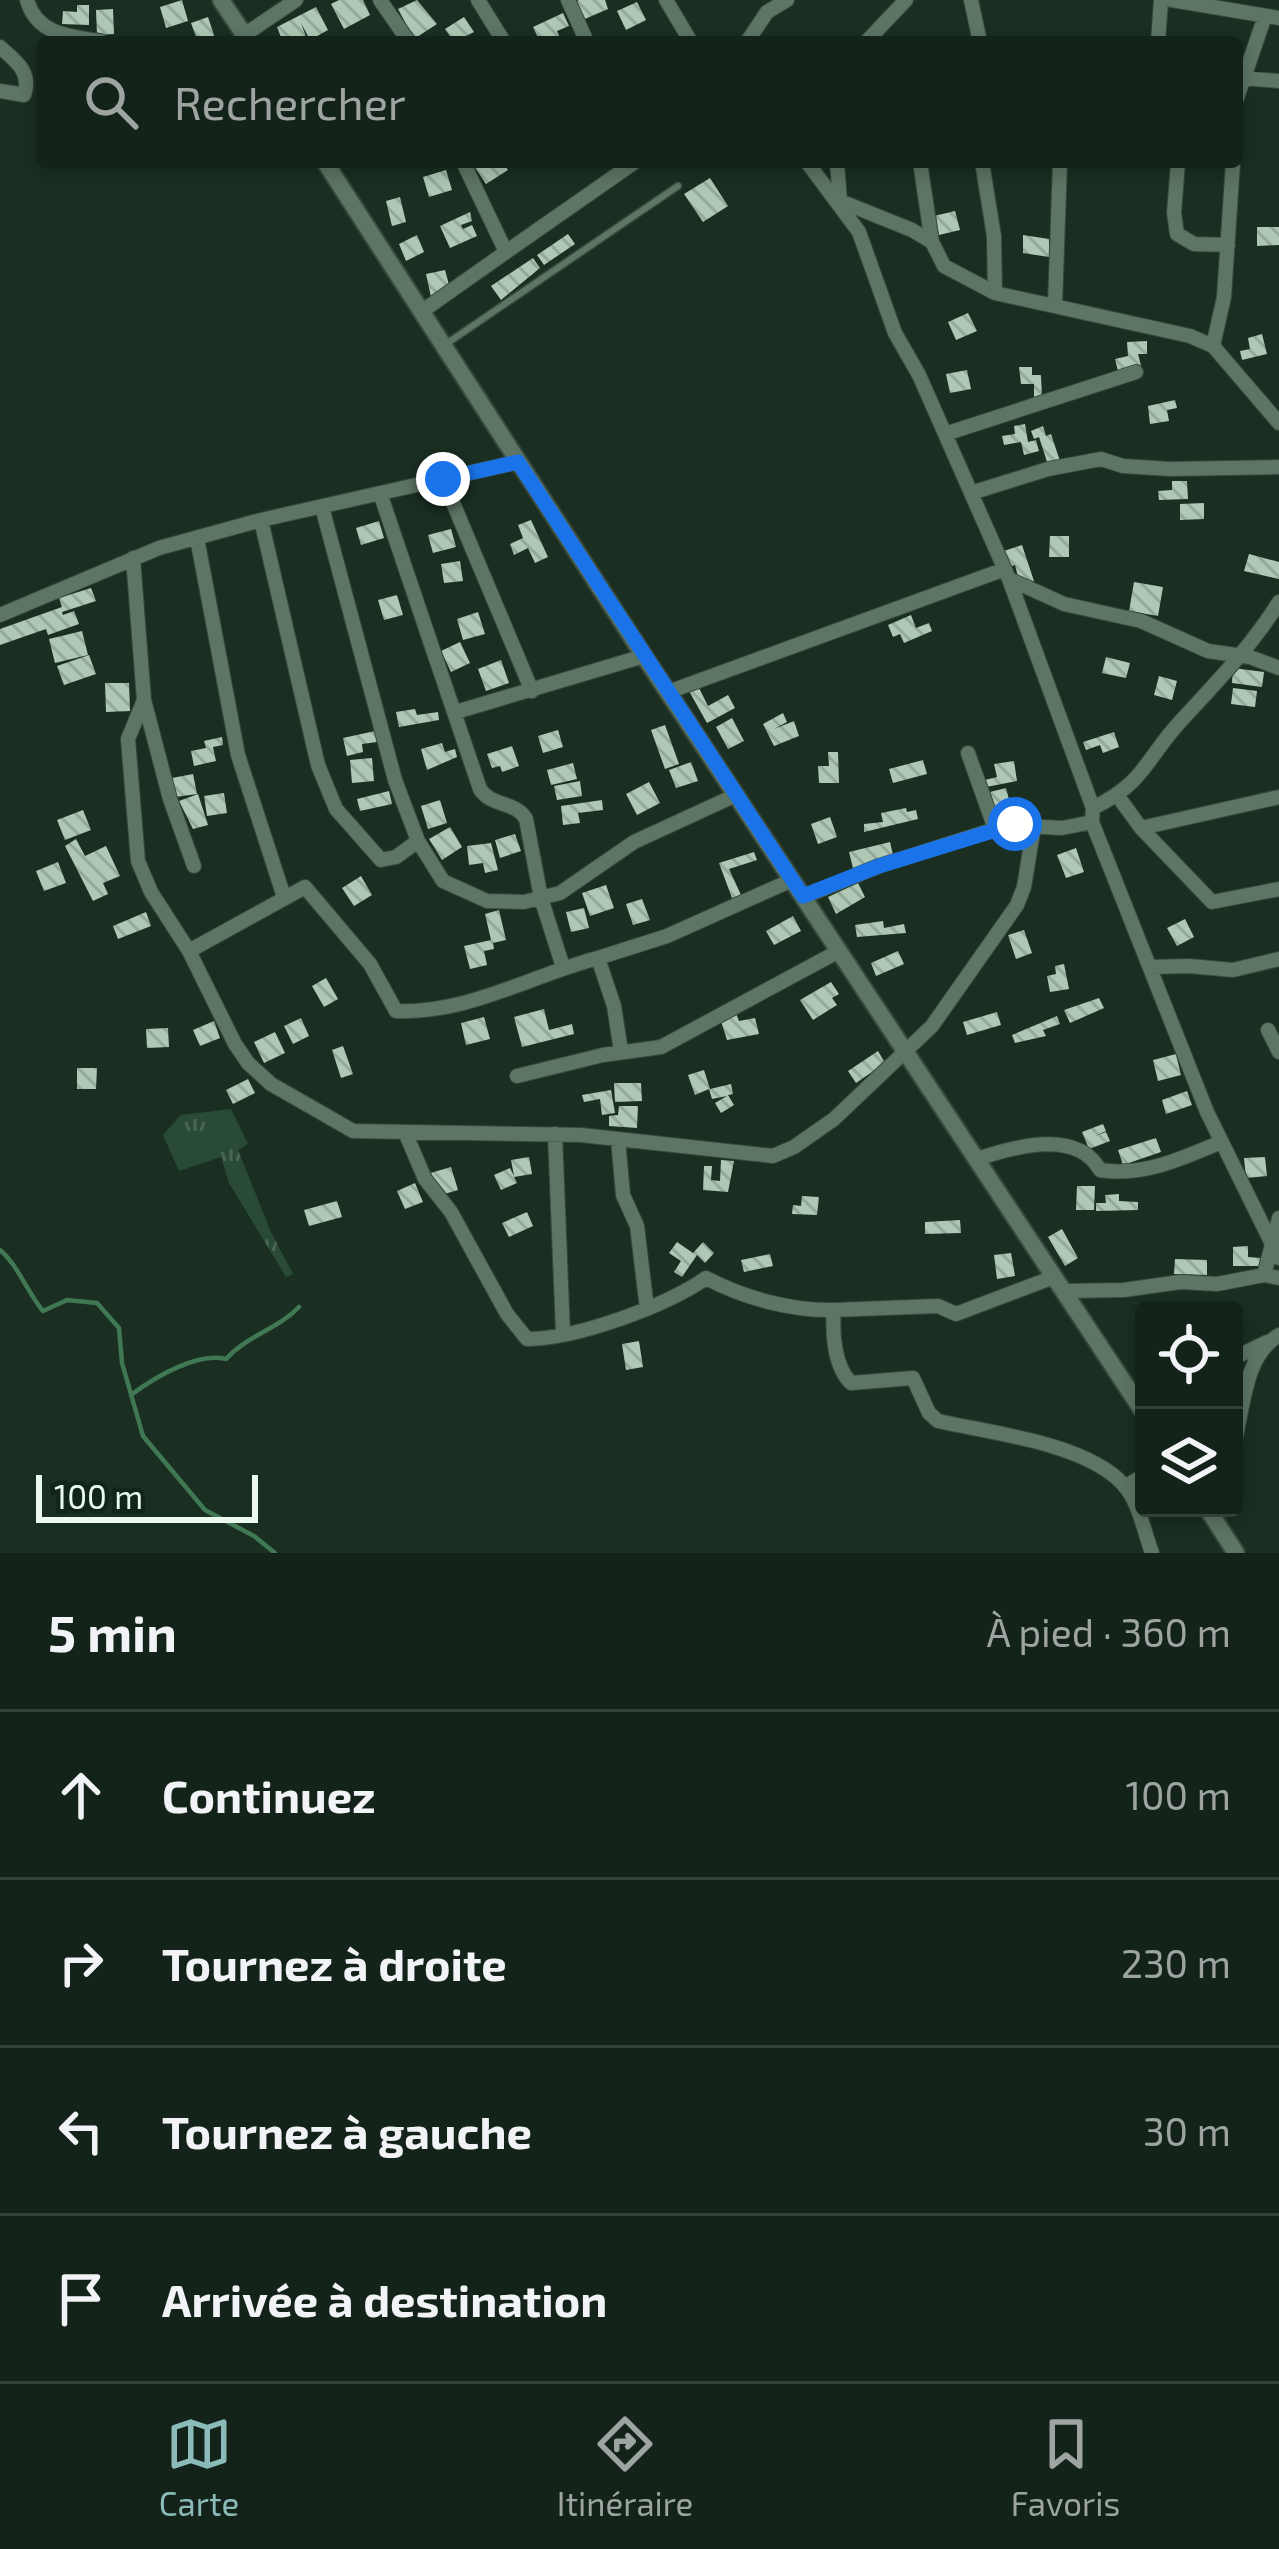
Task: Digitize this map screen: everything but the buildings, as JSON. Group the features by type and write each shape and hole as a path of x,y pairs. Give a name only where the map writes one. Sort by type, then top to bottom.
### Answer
{"street":[{"path":"27,0 37,22 51,31 76,36"},
{"path":"221,0 244,36"},
{"path":"250,36 296,0"},
{"path":"380,0 405,36"},
{"path":"478,0 500,36"},
{"path":"568,0 583,36"},
{"path":"666,0 687,36"},
{"path":"750,36 764,6 787,0"},
{"path":"872,36 907,0"},
{"path":"971,0 979,36"},
{"path":"1158,36 1161,0"},
{"path":"1172,0 1212,3 1272,17 1243,78 1279,81"},
{"path":"0,46 22,65 27,88 18,97 0,91"},
{"path":"329,168 644,656 1135,1397"},
{"path":"466,168 506,252"},
{"path":"421,312 626,168"},
{"path":"812,168 859,232 896,333 1007,574 1151,967 1221,1142 1279,1258"},
{"path":"837,168 840,201"},
{"path":"921,168 932,242 944,266 995,293 1190,336 1213,346 1279,423"},
{"path":"983,168 994,236 995,293"},
{"path":"1055,305 1060,168"},
{"path":"1178,168 1177,234 1194,244 1228,245"},
{"path":"1213,346 1222,311 1233,168"},
{"path":"840,201 932,242"},
{"path":"945,434 1136,372"},
{"path":"971,494 1048,469 1101,459 1123,466 1170,469 1279,467"},
{"path":"0,616 133,558 197,538 518,462"},
{"path":"443,479 532,691"},
{"path":"380,494 483,795 523,813 541,898 563,967"},
{"path":"322,506 395,779 434,873 487,901 541,898 560,893 634,842 736,795"},
{"path":"261,520 308,734 328,794 347,824 381,860 396,857 418,841"},
{"path":"197,538 238,754 284,897"},
{"path":"133,558 144,700 170,799 194,866"},
{"path":"668,692 1007,574 1064,604 1141,621 1208,651 1279,668"},
{"path":"803,896 995,829 1015,824 1062,828 1092,815 1146,771 1177,725 1209,695 1279,602"},
{"path":"455,712 644,656"},
{"path":"144,700 132,725 128,755 138,861 151,892 189,951 248,1063 272,1084 353,1131 555,1134 773,1156 788,1151 834,1119 943,1011 1017,905 1034,826"},
{"path":"968,753 995,829"},
{"path":"1117,794 1142,828 1212,902 1279,889"},
{"path":"1142,828 1279,797"},
{"path":"189,951 298,889 308,890 370,964 396,1011 455,1005 667,936 792,880"},
{"path":"517,1076 672,1042 839,951"},
{"path":"598,958 614,1006 621,1051"},
{"path":"1151,967 1233,970 1279,959"},
{"path":"1268,1030 1279,1052"},
{"path":"405,1132 424,1179 458,1223 520,1334 534,1339 647,1309 682,1295 706,1278 730,1291 800,1309 938,1306 956,1314 1059,1284 1124,1290 1271,1276 1271,1238 1279,1218"},
{"path":"555,1134 563,1333"},
{"path":"618,1139 621,1184 637,1226 647,1309"},
{"path":"976,1160 1019,1147 1071,1146 1085,1150 1100,1170 1118,1171 1178,1161 1221,1142"},
{"path":"834,1310 841,1372 851,1383 913,1378 929,1413 938,1421 1078,1456 1125,1486 1152,1553"},
{"path":"1243,1353 1273,1338"},
{"path":"1242,1409 1252,1364 1273,1338"},
{"path":"1125,1486 1135,1480"},
{"path":"1213,1517 1237,1553"}],"lane":[{"path":"443,346 678,186"}],"green space":[{"path":"231,1109 248,1144 238,1150 293,1274 286,1277 229,1183 221,1157 179,1171 163,1135 181,1115"}],"waterway":[{"path":"0,1250 43,1311 67,1300 97,1303 119,1328 122,1363 143,1436 205,1510 275,1553"},
{"path":"131,1395 190,1363 226,1359 299,1307"}],"route":[{"path":"443,479 518,462 803,896 879,866 1015,824"}]}
